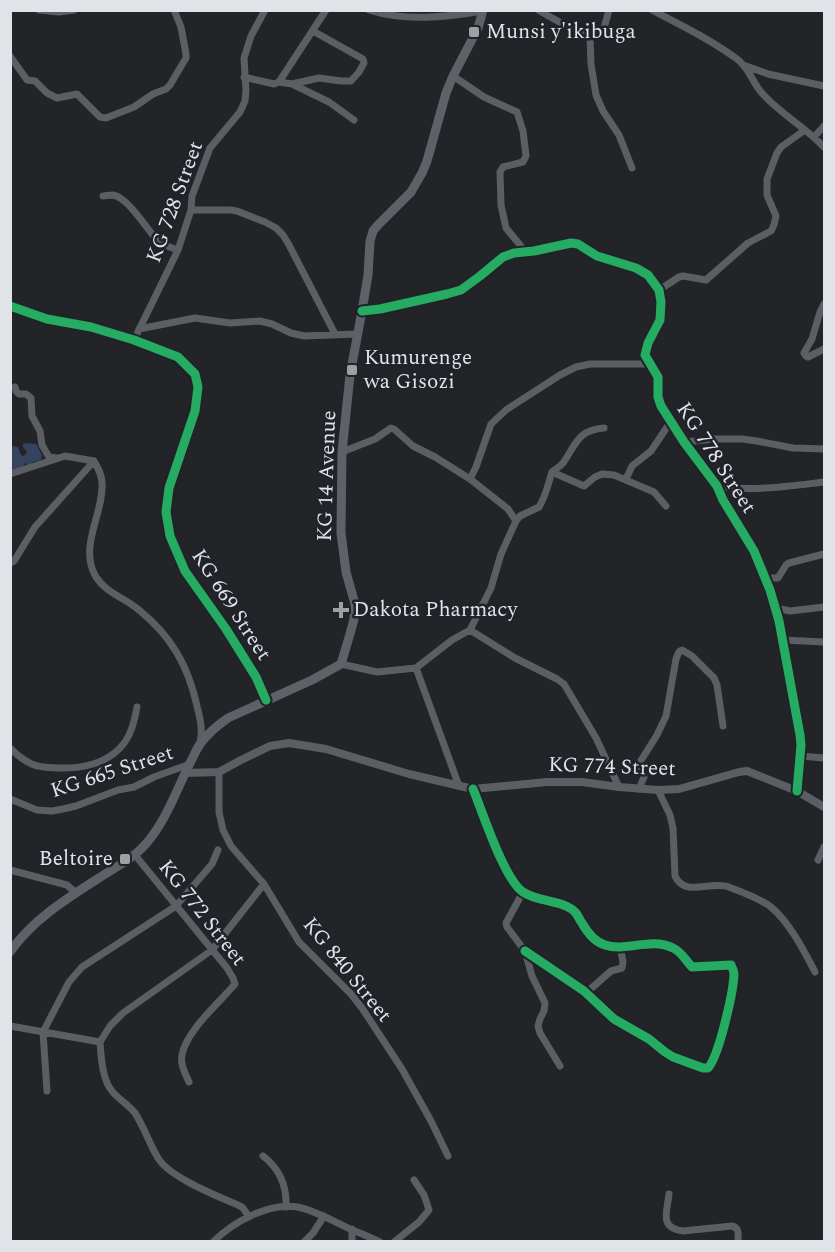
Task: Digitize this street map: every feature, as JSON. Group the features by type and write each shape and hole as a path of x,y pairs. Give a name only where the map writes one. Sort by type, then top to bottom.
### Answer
{"main road":[{"name":"KG 14 Avenue","path":"341,664 354,619 355,604 346,572 341,533 342,452 350,375 368,275 370,241 378,225 411,192 428,161 446,93 483,11"},
{"path":"10,952 14,938 75,892 135,855 145,846 167,810 200,744 210,732 228,718 312,680 341,664"}],"street":[{"path":"39,10 59,12 74,10"},
{"path":"10,56 27,80 37,82 47,93 57,98 77,94 100,117 106,118 134,107 170,85 186,54 181,27 174,10"},
{"name":"KG 728 Street","path":"134,340 178,250 191,210 192,196 210,148 240,112 245,101 246,47 265,10"},
{"path":"279,82 326,10"},
{"path":"369,10 402,17 483,11"},
{"path":"538,10 590,36 603,32 609,10"},
{"path":"652,10 737,59 745,66 760,91 825,147"},
{"path":"292,84 319,78 351,81 364,63 363,59 313,31"},
{"path":"590,36 591,64 596,95 603,111 619,135 632,168"},
{"path":"745,66 768,74 825,86"},
{"path":"453,76 484,97 513,109 519,116 526,156 523,162 503,167 500,172 501,205 506,228 525,251"},
{"path":"244,77 274,84 279,82 292,84 329,102 354,120"},
{"path":"814,136 825,126"},
{"path":"362,311 461,290 503,256 514,252 571,243 578,244 597,256 636,268 648,275 659,290 679,277 706,280 748,243 771,231 776,216 767,195 767,179 781,147 805,130"},
{"path":"103,196 112,195 120,198 159,242 178,250"},
{"path":"191,210 230,210 276,228 288,243 335,334"},
{"name":"KG 778 Street","path":"659,290 660,320 648,343 646,358 658,377 658,397 684,442 717,486 754,551 776,608 800,735 797,791"},
{"path":"825,303 812,339 804,353 808,357 825,350"},
{"name":"KG 669 Street","path":"10,306 47,319 91,327 134,340 178,357 195,374 198,387 195,411 169,488 166,512 170,536 185,571 250,667 266,700"},
{"path":"139,329 202,318 230,323 260,321 299,336 357,334"},
{"path":"470,479 491,424 506,410 560,375 576,367 590,364 650,364"},
{"path":"15,387 15,391 19,394 26,394 31,398 32,416 40,431 42,445 49,457 65,456 94,461 99,469 102,483 90,544 94,574 103,587 139,609 162,630 176,650 188,672 195,696 202,728 200,744"},
{"path":"626,479 632,466 651,451 671,421"},
{"path":"342,452 375,439 391,428 394,429 413,446 470,479 508,509 516,521"},
{"path":"341,664 377,672 416,668 452,640 471,630 491,588 500,558 516,521 520,516 541,504 552,472 562,465 578,438 596,429 604,428"},
{"path":"684,442 742,439 793,448 825,449"},
{"path":"10,474 65,456"},
{"path":"10,562 14,561 35,527 94,461"},
{"path":"552,472 584,486 602,474 614,475 654,492 666,506"},
{"path":"717,486 734,489 825,482"},
{"path":"764,578 778,578 789,563 825,554"},
{"path":"776,608 790,611 825,607"},
{"path":"471,630 515,658 564,684 596,738 619,787"},
{"path":"783,640 825,642"},
{"path":"639,789 644,777 640,762 666,716 676,659 682,650 692,656 714,678 723,726"},
{"path":"416,668 459,786"},
{"path":"10,748 18,756 40,767 68,768 96,764 114,753 124,742 134,725 137,707"},
{"name":"KG 774 Street","path":"187,769 219,772 270,746 289,743 326,749 409,774 473,789 547,782 582,782 639,789 680,789 747,771 797,791 825,807"},
{"path":"800,756 825,758"},
{"name":"KG 665 Street","path":"10,799 37,810 52,811 76,806 118,790 134,787 154,777 187,769"},
{"name":"KG 840 Street","path":"219,772 219,812 223,830 231,846 264,884 299,942 362,1008 402,1069 448,1156"},
{"path":"473,789 502,864 523,892 569,908 578,915 587,931 604,945 659,944 673,947 692,967 731,966 734,973 727,1014 710,1066 708,1068 673,1057 614,1018 586,993 525,951 506,923 523,892"},
{"path":"658,790 670,815 673,828 675,876 678,882 690,888 723,885 767,905 777,912 800,942 815,972"},
{"path":"818,860 825,847"},
{"path":"47,1090 43,1032 69,982 82,968 176,906 212,864 218,850"},
{"name":"KG 772 Street","path":"135,855 227,968 235,984 186,1043 182,1064 189,1082"},
{"path":"10,870 67,885 75,892"},
{"path":"249,1217 240,1206 187,1181 163,1165 135,1113 110,1089 101,1058 100,1042 110,1026 123,1013 212,950 264,884"},
{"path":"586,993 611,971 622,968 620,946"},
{"path":"525,951 532,976 545,1003 538,1026 540,1033 560,1066"},
{"path":"10,1026 100,1042"},
{"path":"263,1156 281,1176 286,1207"},
{"path":"394,1242 419,1222 428,1211 424,1195 414,1180"},
{"path":"669,1194 666,1222 669,1226 683,1231 732,1226 738,1230 738,1242"},
{"path":"213,1242 233,1225 249,1217 286,1207 299,1208 324,1216 381,1242"},
{"path":"304,1242 324,1216"},
{"path":"352,1230 352,1242"}],"shaded area":[{"path":"23,444 36,444 42,455 41,460 33,462 28,467 26,462 23,470 13,469 11,473 11,446 18,447 21,455 24,456 27,452"}],"cycle path":[{"path":"362,311 461,290 503,257 571,243 578,244 597,256 636,268 648,275 659,290 661,302 660,320 648,343 645,355 658,377 658,397 661,406 684,442 717,486 754,551 770,590 779,621 800,735 797,791"},
{"path":"10,306 47,319 91,327 134,340 178,357 195,374 198,387 195,411 169,488 166,512 170,536 185,571 226,629 256,677 266,700"},
{"path":"473,789 501,860 516,885 523,892 535,898 570,908 576,913 586,930 598,942 605,945 613,947 665,945 679,952 692,967 731,965 734,975 725,1024 717,1051 708,1068 673,1057 665,1052 649,1039 614,1019 584,991 525,951"}],"place":[{"name":"Munsi y'ikibuga","path":"474,32"},
{"name":"Kumurenge wa Gisozi","path":"352,370"},
{"name":"Dakota Pharmacy","path":"341,610"},
{"name":"Beltoire","path":"125,859"}]}
